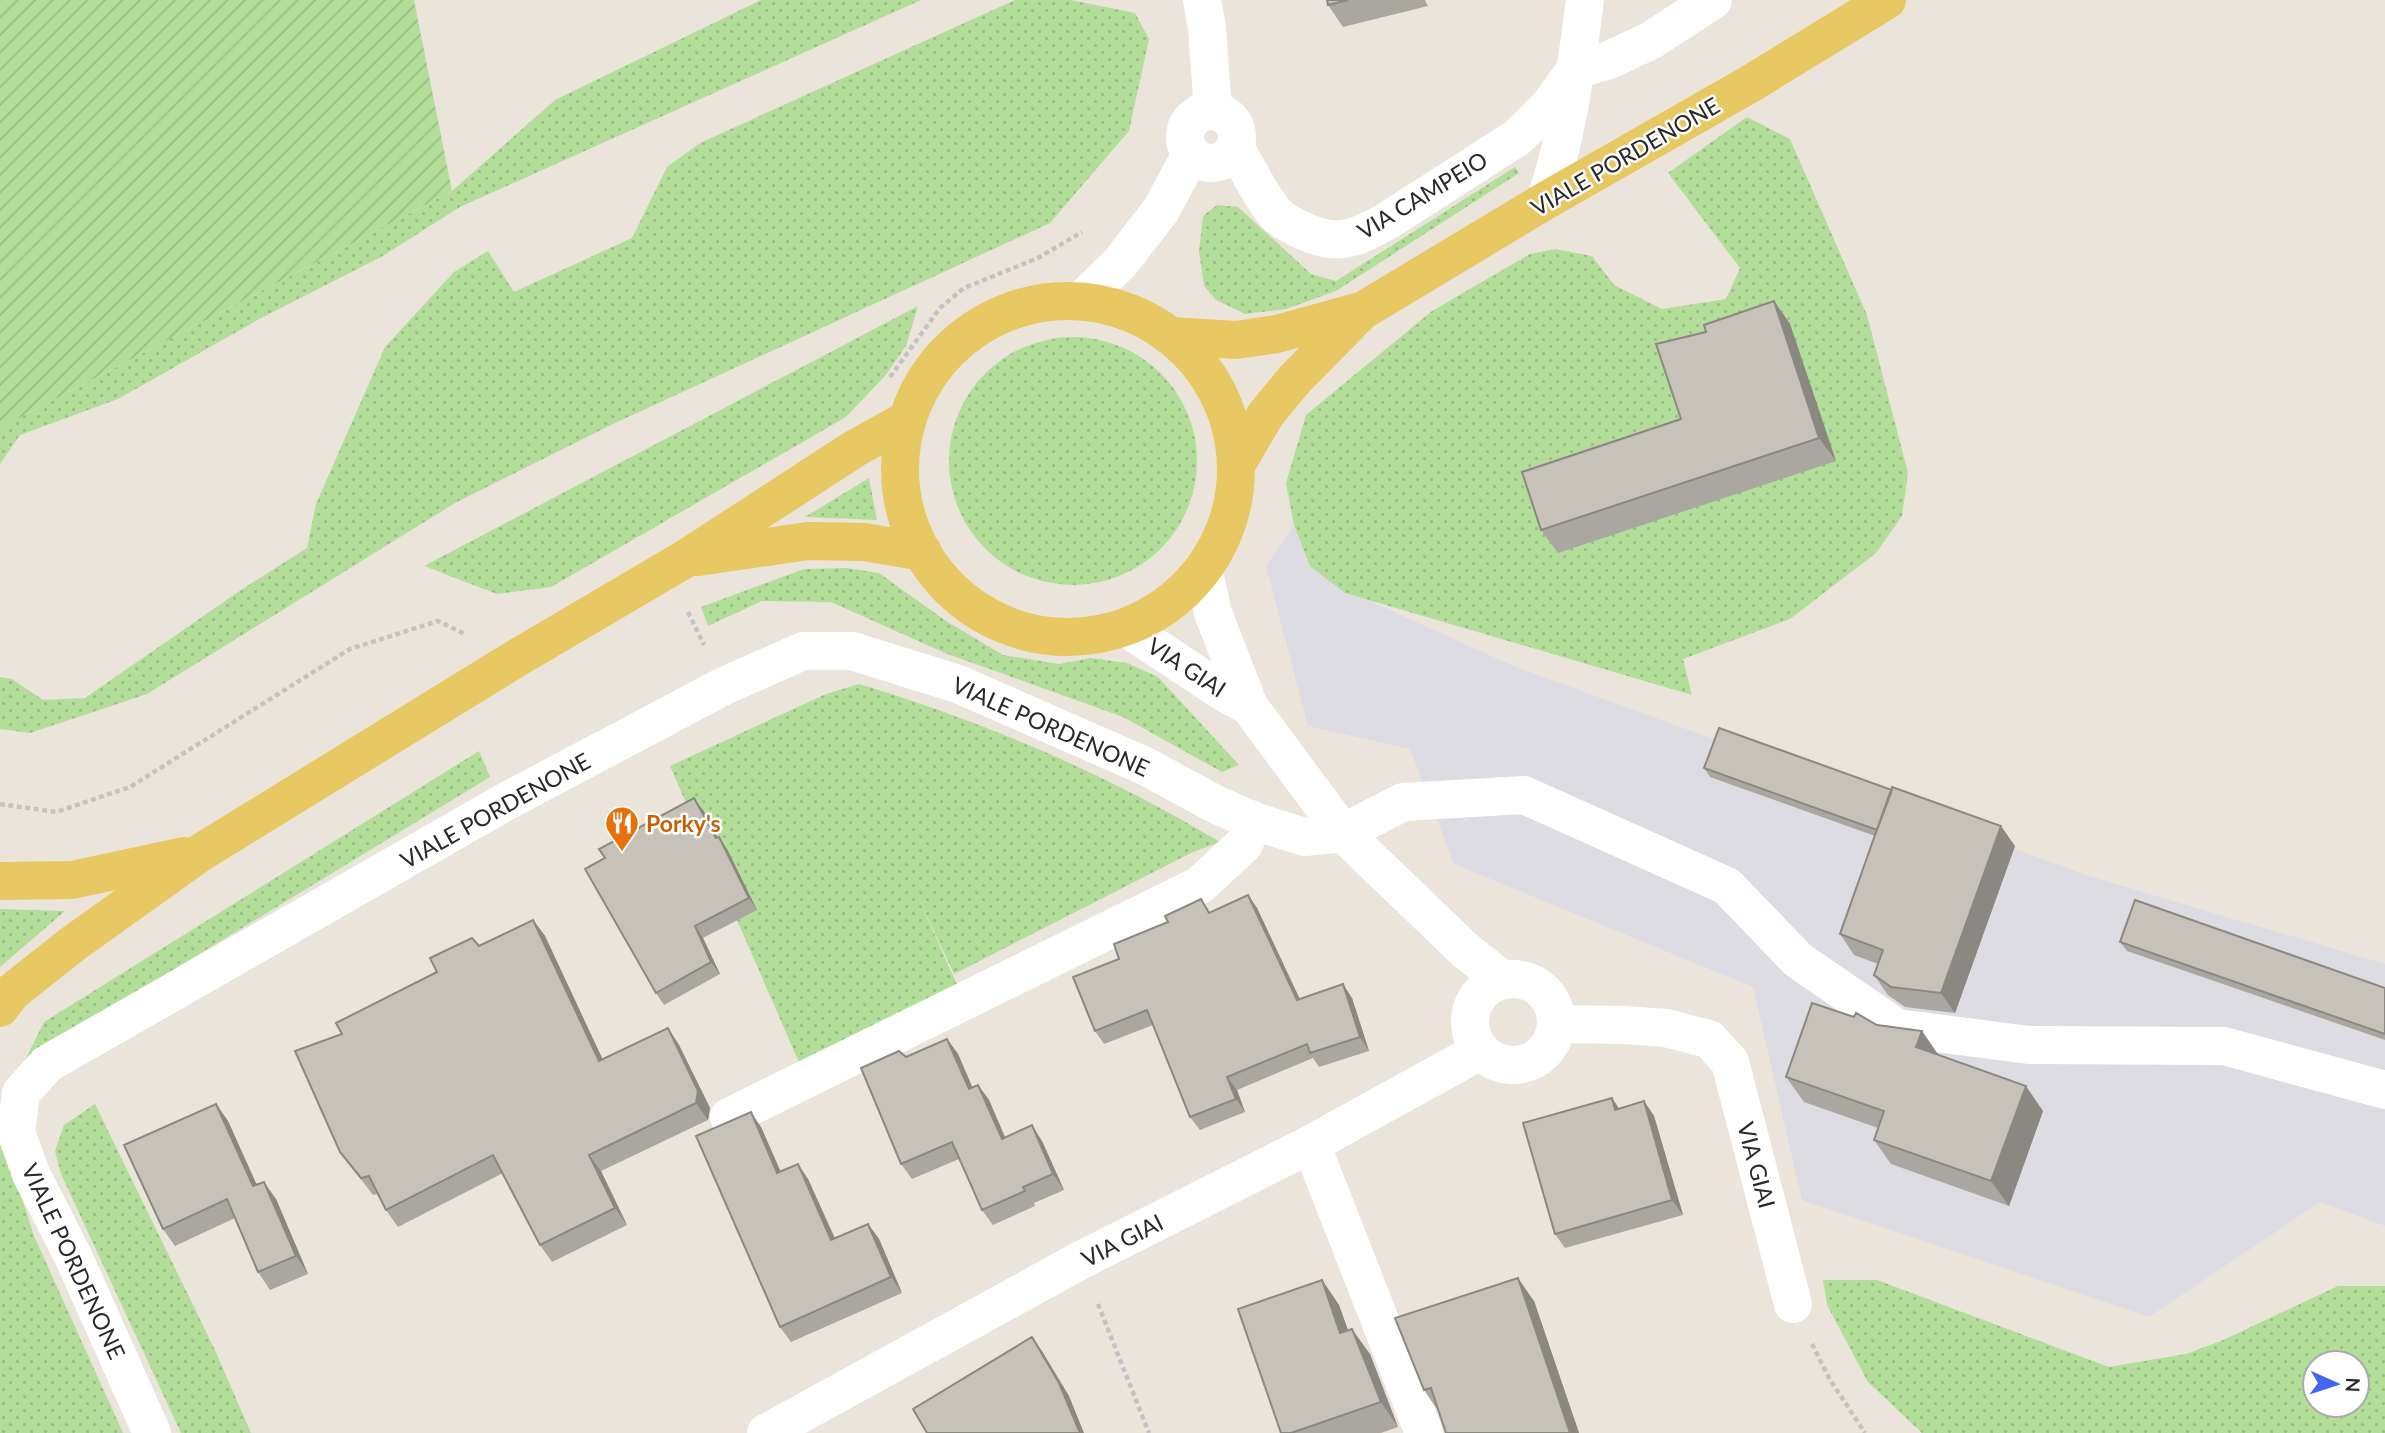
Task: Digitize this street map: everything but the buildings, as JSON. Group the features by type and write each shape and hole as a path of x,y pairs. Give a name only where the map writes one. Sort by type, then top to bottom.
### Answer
{"main road":[{"name":"VIALE PORDENONE","path":"1236,465 1266,414 1295,379 1362,311 1545,201 1750,84 1887,0"},
{"name":"VIALE PORDENONE","path":"1081,301 1112,306 1154,324 1171,336 1195,359 1217,391 1231,427 1236,465 1234,497 1226,527 1203,568 1172,601 1146,618 1125,627 1087,636 1041,635 1010,626 983,613 957,595 936,572 923,552 908,517 902,487 901,456 908,419 917,396 933,370 957,344 978,327 1003,314 1035,304 1081,301"},
{"name":"VIALE PORDENONE","path":"1171,336 1236,340 1277,334 1362,311"},
{"path":"0,1008 12,992 64,951 200,853 676,564 854,449 908,419"},
{"path":"676,564 808,541 864,542 923,552"},
{"path":"0,881 72,880 200,853"}],"street":[{"path":"1202,0 1207,28 1213,111"},
{"name":"VIA CAMPEIO","path":"1545,201 1556,170 1568,116 1586,0"},
{"path":"1575,71 1609,60 1650,41 1713,0"},
{"name":"VIA CAMPEIO","path":"1236,149 1277,216 1329,241 1347,239 1387,221 1518,137 1549,106 1575,71"},
{"path":"1204,111 1221,112 1234,123 1238,140 1236,149 1223,161 1214,163 1206,163 1191,154 1185,138 1190,121 1204,111"},
{"path":"1568,116 1578,141 1596,152 1625,156"},
{"path":"1081,301 1120,263 1161,211 1191,154"},
{"name":"VIA GIAI","path":"1203,568 1213,612 1249,705 1343,833 1466,951 1503,980"},
{"name":"VIA GIAI","path":"1125,627 1223,692 1249,705"},
{"name":"VIALE PORDENONE","path":"152,1433 73,1256 31,1174 16,1132 21,1093 47,1064 505,802 724,686 803,651 852,651 958,684 1147,767 1215,804 1254,821 1304,836 1343,833"},
{"path":"1343,833 1402,802 1524,795 1727,886 1798,960 1897,1028 2029,1045 2224,1046 2385,1090"},
{"path":"729,1117 1200,885 1244,844 1254,821"},
{"path":"1516,979 1540,988 1549,999 1556,1024 1553,1038 1545,1051 1534,1060 1521,1065 1505,1065 1480,1051 1472,1038 1471,1009 1478,996 1489,986 1503,980 1516,979"},
{"name":"VIA GIAI","path":"1556,1024 1666,1028 1709,1039 1730,1062 1793,1304"},
{"name":"VIA GIAI","path":"766,1433 1081,1260 1311,1144 1480,1051"},
{"path":"1311,1144 1424,1433"}],"path":[{"path":"885,384 940,308 964,288 1038,258 1086,229"},
{"path":"676,564 724,686"},
{"path":"0,804 56,813 130,787 350,649 438,621 516,659"},
{"path":"1081,1260 1149,1433"},
{"path":"1793,1304 1829,1378 1865,1433"}],"shaded area":[{"path":"1294,525 1311,566 1363,598 1516,667 2089,876 2385,964 2385,1226 2320,1202 2149,1317 1802,1200 1753,987 1454,864 1410,749 1308,726 1266,566"}],"green space":[{"path":"0,0 414,0 452,191 0,428"},
{"path":"761,0 921,0 460,207 381,257 263,317 118,399 20,435 0,464 0,428 452,191 555,100"},
{"path":"1015,0 1071,0 1135,13 1149,39 1129,131 1050,223 613,424 455,503 147,694 30,733 0,729 0,677 12,679 43,700 85,698 244,588 307,548 316,504 385,347 454,272 488,251 514,292 632,238 667,167 700,143"},
{"path":"1747,117 1790,139 1867,315 1908,473 1902,516 1876,553 1790,619 1683,659 1692,695 1345,593 1310,566 1294,525 1286,483 1306,415 1432,311 1530,254 1555,249 1592,256 1614,285 1662,309 1726,299 1740,268 1668,173"},
{"path":"1515,167 1519,173 1336,291 1286,309 1245,314 1216,300 1204,286 1199,251 1203,216 1217,205 1238,207 1311,274 1336,281"},
{"path":"918,306 906,346 885,376 846,417 551,587 497,594 424,566"},
{"path":"1061,337 1085,337 1132,351 1161,373 1188,413 1195,437 1195,485 1188,509 1161,549 1121,576 1085,585 1061,585 1014,571 994,557 977,540 963,520 954,497 949,473 949,449 963,402 977,382 994,365 1014,351 1037,342"},
{"path":"869,478 877,520 805,517"},
{"path":"846,568 879,573 946,621 1003,655 1059,664 1091,658 1127,663 1158,677 1239,765 1222,772 1123,717 945,653 831,602 762,601 708,626 701,607 804,569"},
{"path":"859,684 953,715 1044,752 1133,794 1220,842 1193,852 954,974 918,897 958,987 801,1067 670,766 826,694"},
{"path":"479,751 490,777 25,1060 44,1022"},
{"path":"0,909 65,911 0,967"},
{"path":"95,1104 214,1348 251,1433 181,1433 61,1174 55,1151 64,1125"},
{"path":"0,1129 34,1236 123,1433 0,1433"},
{"path":"1823,1280 1877,1280 2109,1367 2186,1354 2221,1341 2338,1286 2385,1286 2385,1433 1922,1433 1868,1382 1827,1305"}],"place":[{"name":"Porky's","path":"622,853"}]}
